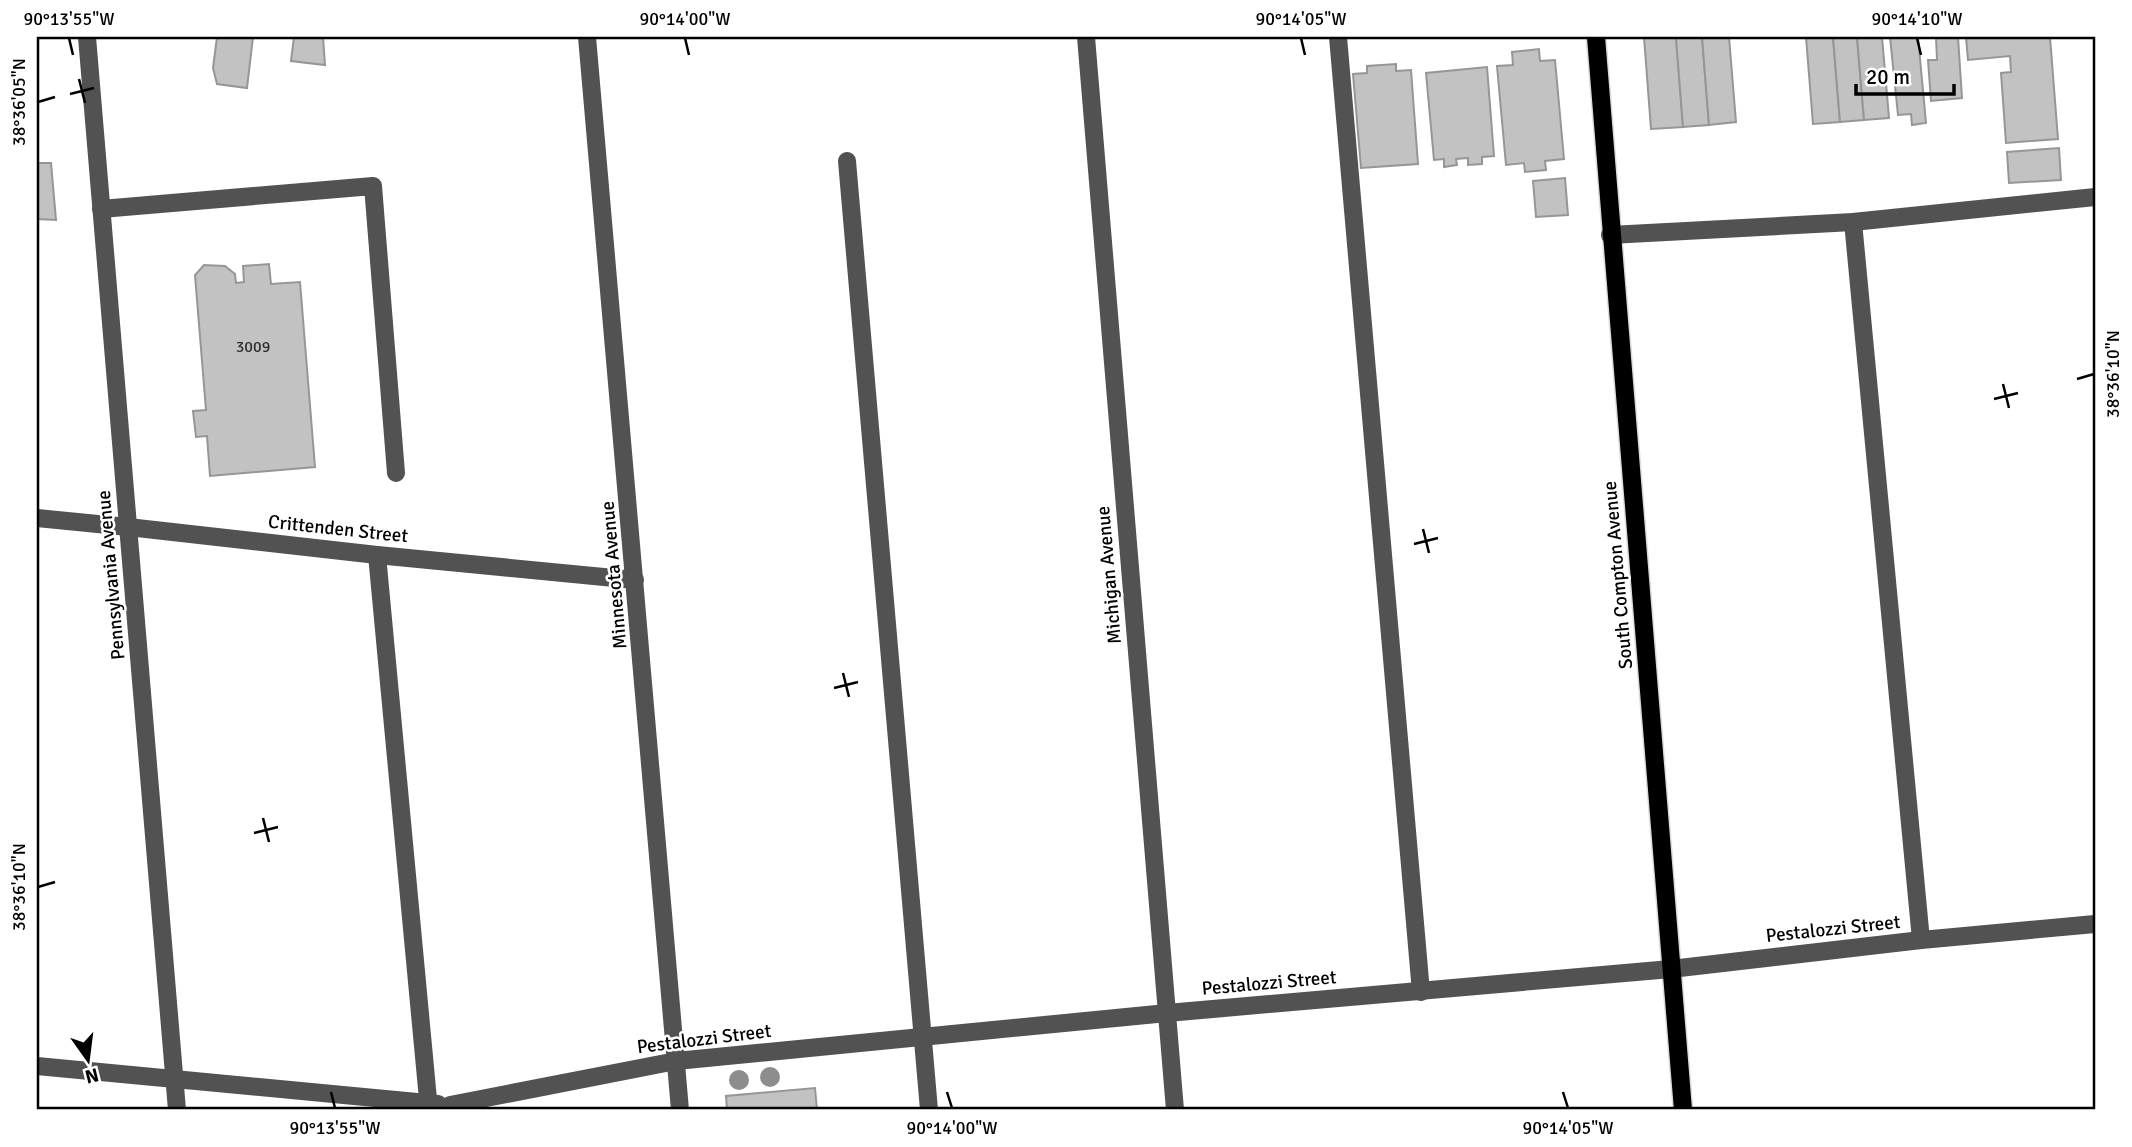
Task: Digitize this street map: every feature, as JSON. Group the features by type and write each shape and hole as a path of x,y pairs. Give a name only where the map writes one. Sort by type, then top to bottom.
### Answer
{"main road":[{"name":"South Compton Avenue","path":"1596,37 1683,1110"}],"street":[{"name":"Pennsylvania Avenue","path":"87,37 177,1110"},
{"name":"Minnesota Avenue","path":"587,37 680,1110"},
{"name":"Michigan Avenue","path":"1086,37 1175,1110"},
{"path":"1338,37 1421,992"},
{"path":"847,161 929,1110"},
{"path":"101,209 373,186 396,473"},
{"path":"1611,235 1853,222 2095,197"},
{"path":"1853,222 1921,940"},
{"name":"Crittenden Street","path":"37,519 635,580"},
{"path":"377,555 428,1107"},
{"name":"Pestalozzi Street","path":"37,1066 428,1107 676,1061 1167,1013 1671,969 1921,940 2095,924"},
{"name":"Pestalozzi Street","path":"450,1105 480,1110"}],"building":[{"path":"217,37 253,37 247,88 217,84 213,68"},
{"path":"294,37 323,37 325,65 291,61"},
{"path":"1644,37 1676,37 1683,127 1651,129"},
{"path":"1702,37 1709,125 1683,127 1676,38"},
{"path":"1702,37 1729,37 1736,122 1709,125"},
{"path":"1806,37 1833,37 1840,122 1813,124"},
{"path":"1833,37 1857,37 1864,120 1840,122"},
{"path":"1857,37 1882,37 1889,118 1864,120"},
{"path":"1890,37 1918,37 1926,123 1912,125 1911,114 1898,115"},
{"path":"1936,37 1958,37 1962,98 1931,101 1928,60 1937,60"},
{"path":"1966,37 2050,37 2058,139 2006,143 2001,73 2011,72 2010,56 1968,60"},
{"path":"1539,49 1540,61 1555,60 1564,159 1545,161 1546,170 1525,172 1524,163 1506,165 1497,66 1513,65 1512,52"},
{"path":"1396,64 1396,71 1411,70 1418,164 1361,168 1353,74 1367,73 1367,66"},
{"path":"1487,67 1494,156 1482,157 1482,164 1468,165 1468,158 1456,159 1457,165 1444,167 1444,159 1434,160 1426,73"},
{"path":"2059,148 2061,180 2009,183 2007,152"},
{"path":"37,163 51,163 56,220 37,219"},
{"path":"1565,178 1568,215 1536,217 1533,181"},
{"path":"269,264 271,284 300,282 315,467 210,476 207,436 196,437 193,411 206,410 195,275 204,265 225,266 235,274 236,283 244,282 243,266"},
{"path":"815,1088 817,1110 727,1110 726,1096"}]}
